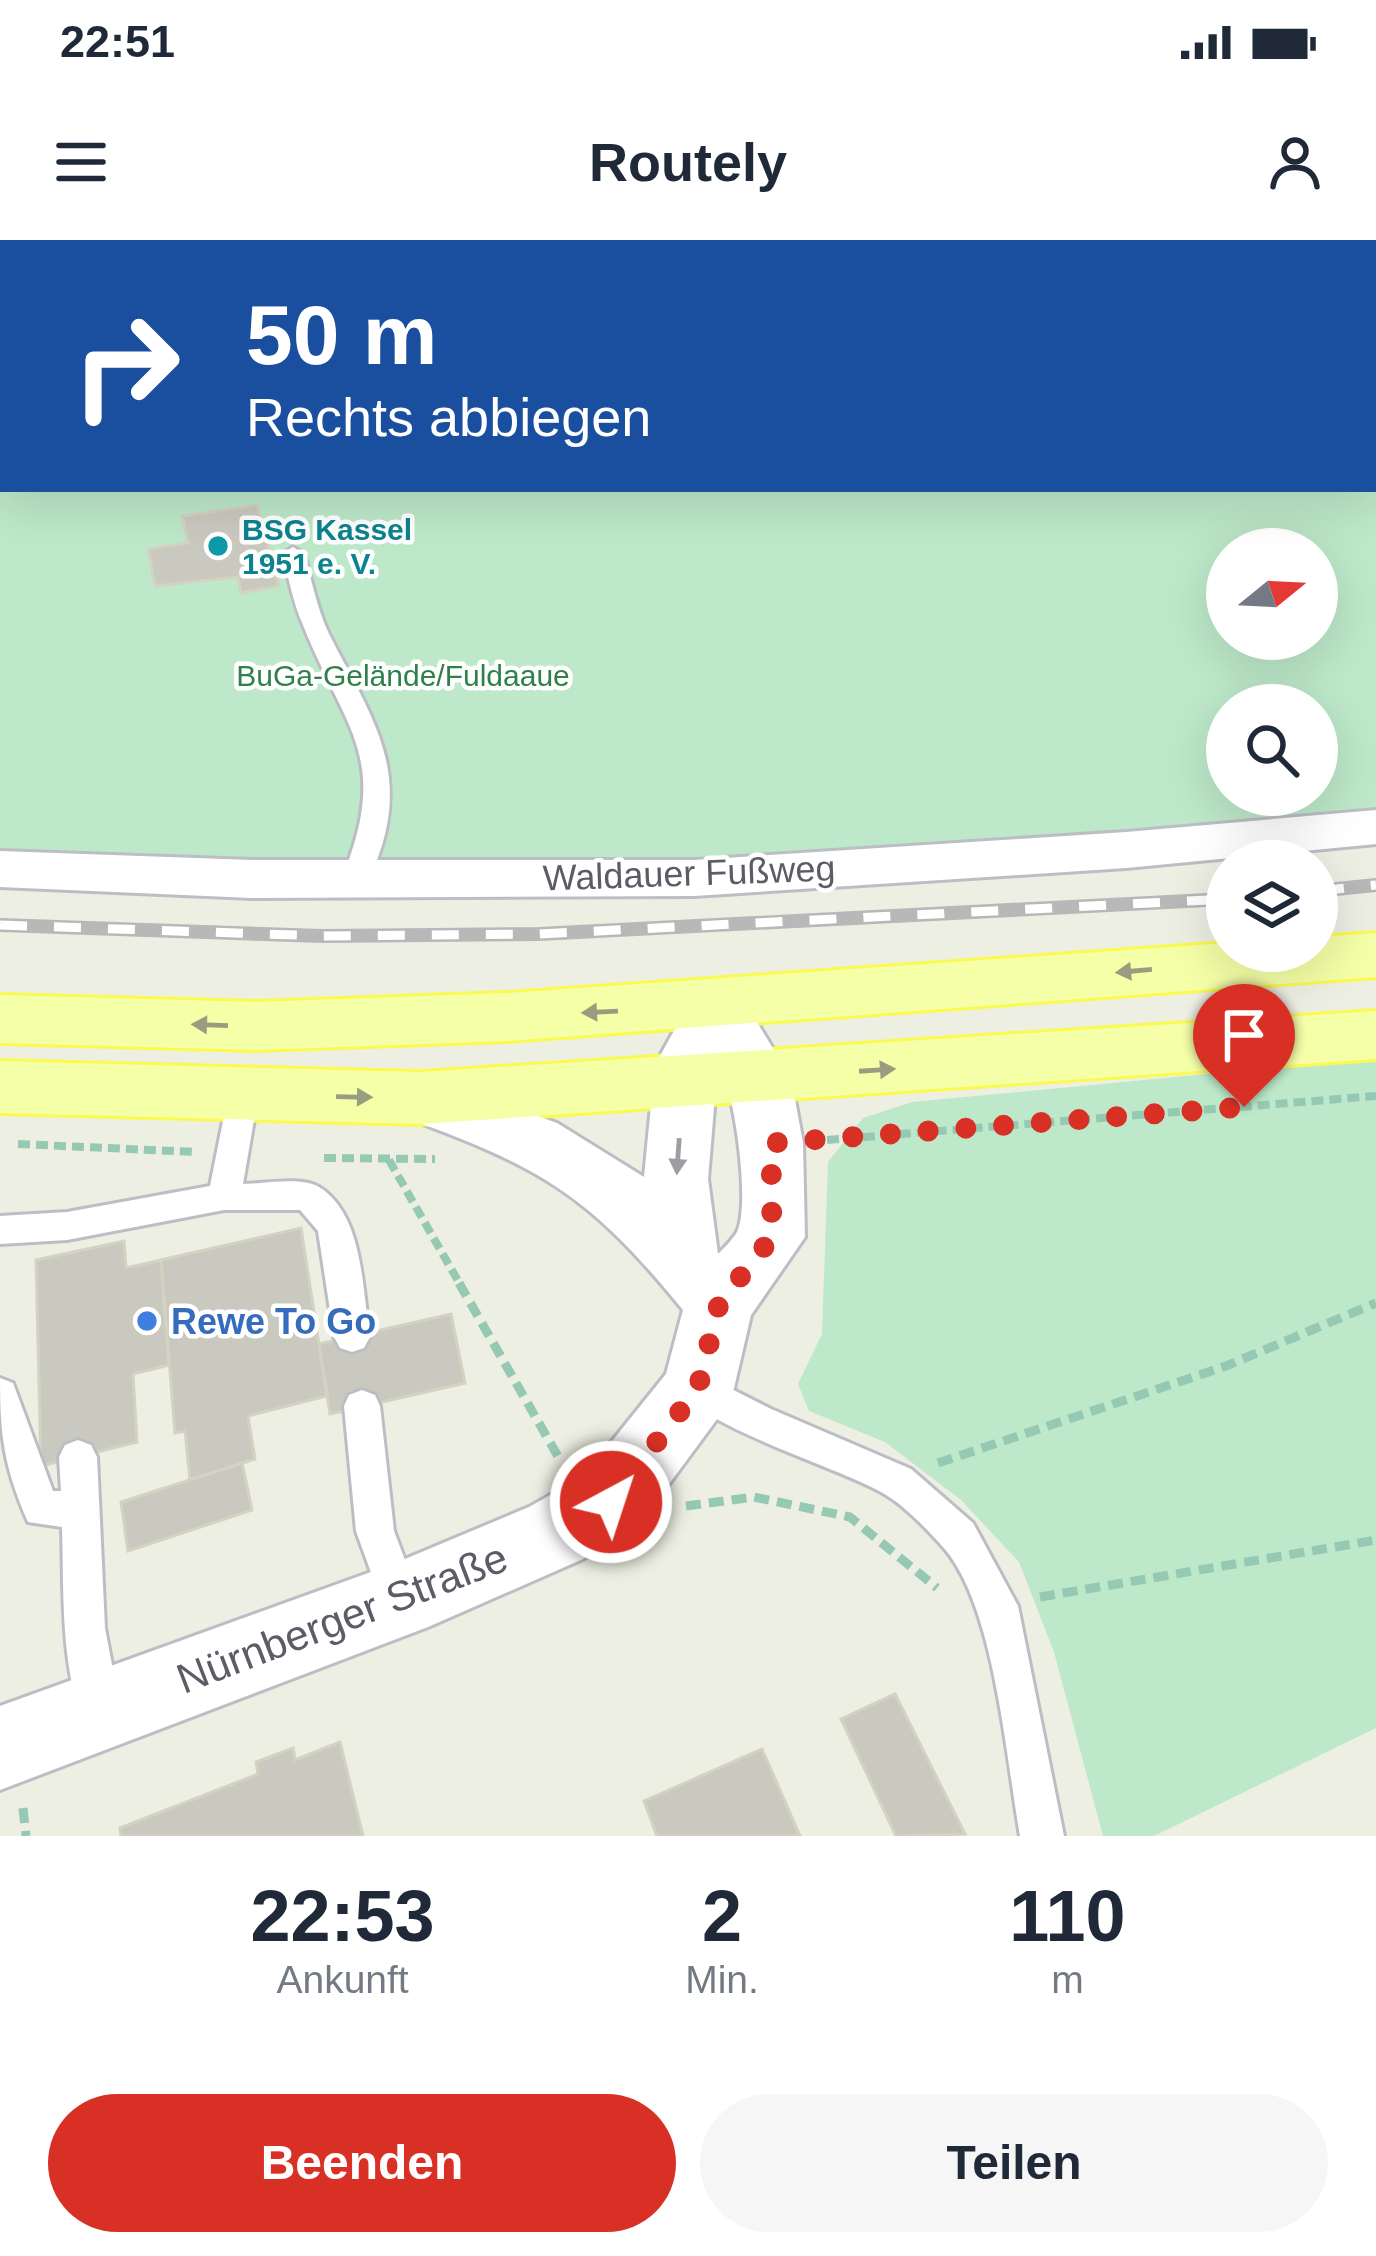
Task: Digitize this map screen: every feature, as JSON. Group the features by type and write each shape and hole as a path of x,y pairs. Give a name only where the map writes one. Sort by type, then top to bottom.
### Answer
{"main road":[{"path":"0,1019 256,1026 717,1006 1376,956"},
{"path":"0,1087 420,1098 1376,1035"}],"street":[{"name":"Waldauer Fußweg","path":"0,869 356,878 694,878 1126,850 1376,827"},
{"name":"Nürnberger Straße","path":"701,1283 772,1237 771,1143 760,1078 717,1006"},
{"name":"Nürnberger Straße","path":"0,1748 400,1600 556,1533 611,1502 698,1388 701,1283 676,1179 685,1065 717,1006"},
{"path":"420,1098 567,1154 608,1180 643,1212 701,1283"}],"lane":[{"path":"293,554 316,631 374,742 380,788 371,846 356,878"},
{"path":"224,1197 243,1096"},
{"path":"0,1230 67,1239 224,1197 308,1197 334,1226 352,1337"},
{"path":"698,1388 758,1421 898,1481 958,1536 998,1606 1042,1836"},
{"path":"0,1394 41,1509 80,1509"},
{"path":"362,1406 375,1532 400,1600"},
{"path":"78,1456 85,1628 100,1712"}],"path":[{"path":"771,1143 1376,1096"},
{"path":"898,1481 949,1458 1226,1366 1376,1303"},
{"path":"998,1606 1376,1540"}],"green space":[{"name":"BuGa-Gelände/Fuldaaue","path":"0,492 1376,492 1376,810 1338,813 1338,684 1206,684 1206,816 1307,816 861,849 517,862 344,863 0,854"},
{"path":"1376,1058 1376,1728 1154,1836 1103,1836 1054,1652 1019,1562 961,1500 885,1442 809,1411 798,1384 822,1334 828,1162 863,1118 912,1102"}],"building":[{"name":"BSG Kassel 1951 e. V.","path":"257,505 279,586 241,593 238,577 155,586 148,549 188,543 182,516"},
{"path":"301,1228 327,1396 248,1416 255,1459 190,1480 185,1431 175,1433 161,1260"},
{"path":"124,1241 126,1268 161,1260 169,1365 133,1374 137,1442 41,1466 36,1260"},
{"path":"451,1314 465,1383 330,1414 319,1344"},
{"path":"242,1463 252,1510 128,1551 121,1502"},
{"path":"895,1694 965,1834 896,1836 841,1719"},
{"path":"340,1742 363,1836 121,1836 120,1828 258,1774 256,1762 293,1748 295,1760"},
{"path":"762,1749 800,1836 657,1836 644,1801"}],"railway":[{"path":"1338,889 1376,885"},
{"path":"0,925 323,936 539,934 1206,900"}],"place":[{"name":"BSG Kassel 1951 e. V.","path":"218,546"},
{"name":"Rewe To Go","path":"147,1321"}],"route":[{"path":"611,1502 698,1388 719,1304 772,1237 771,1143 1244,1107"}]}
